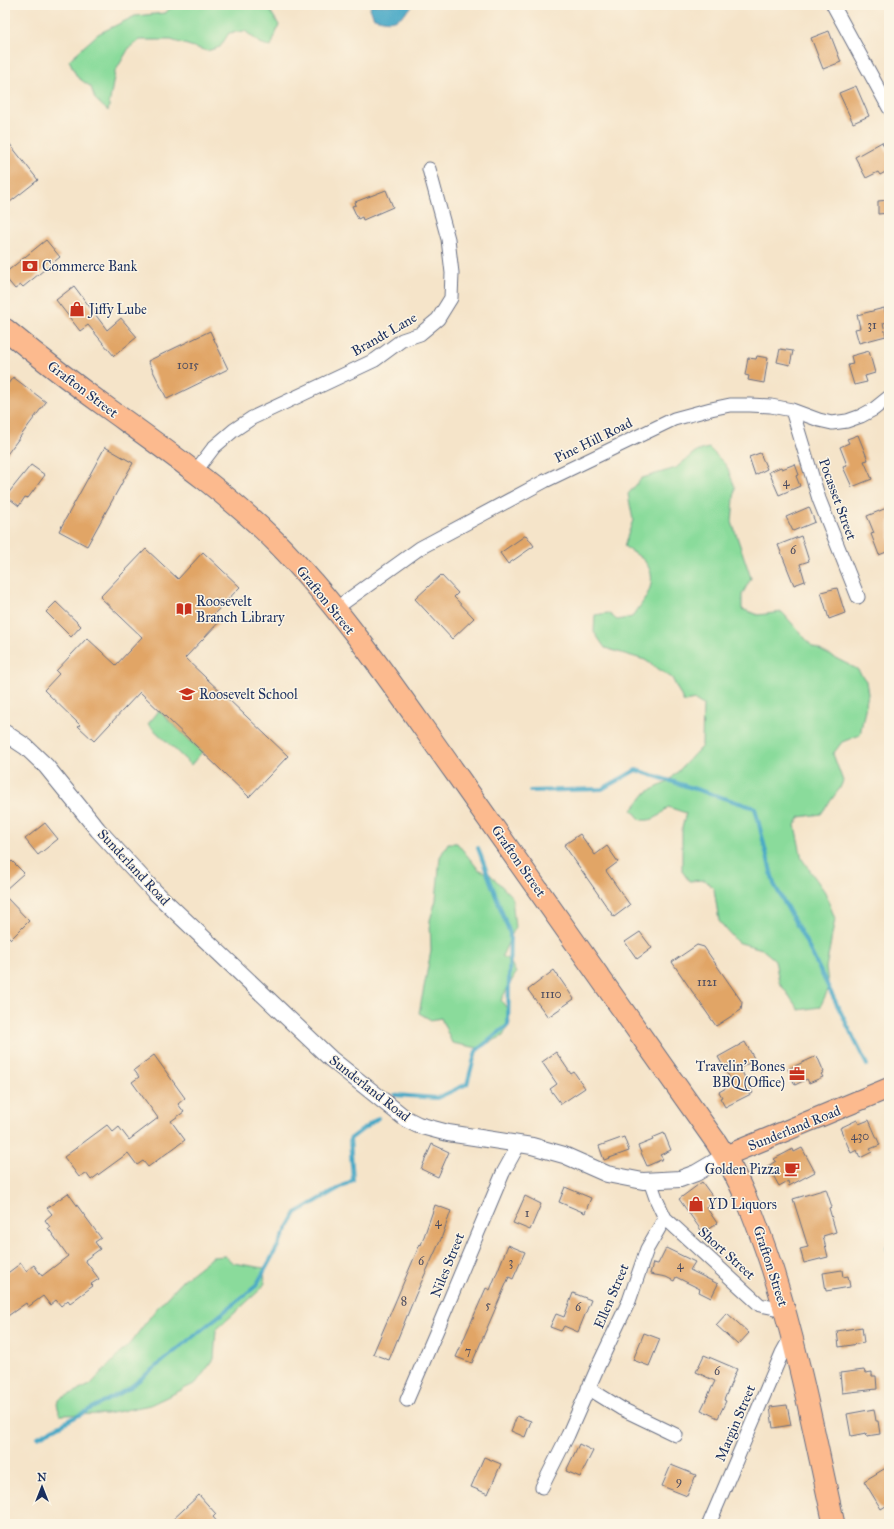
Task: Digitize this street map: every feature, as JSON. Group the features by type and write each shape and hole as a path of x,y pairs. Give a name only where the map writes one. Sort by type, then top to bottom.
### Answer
{"highway":[{"name":"Grafton Street","path":"5,329 82,389 194,472 244,513 273,540 310,579 335,608 415,715 725,1156 743,1190 756,1220 785,1310 792,1335 834,1524"}],"main road":[{"name":"Sunderland Road","path":"725,1156 889,1088"}],"street":[{"path":"833,5 889,108"},
{"name":"Brandt Lane","path":"194,472 214,446 252,418 376,359 402,340 420,334 438,319 451,298 452,273 448,239 429,169"},
{"name":"Pine Hill Road","path":"335,608 420,548 545,481 674,419 711,408 757,405 792,410 832,423 847,421 861,416 874,409 889,397"},
{"name":"Pocasset Street","path":"792,410 819,499 858,597"},
{"name":"Sunderland Road","path":"5,733 26,747 46,766 98,830 154,891 331,1059 406,1119 432,1129 551,1151 611,1175 627,1179 650,1181 680,1179 696,1173 725,1156"},
{"name":"Niles Street","path":"407,1400 494,1194 511,1156 519,1144"},
{"name":"Short Street","path":"650,1181 665,1218 760,1305 785,1310"},
{"name":"Ellen Street","path":"542,1487 568,1435 588,1388 629,1301 647,1249 665,1218"},
{"name":"Margin Street","path":"709,1524 782,1353 792,1335"},
{"path":"588,1388 622,1409 676,1435"}],"green space":[{"path":"174,5 268,5 279,25 271,47 260,43 245,31 229,33 220,47 207,51 171,40 139,40 129,48 115,72 108,111 95,99 91,87 77,77 69,60 98,34 135,16 165,13"},
{"path":"709,448 726,465 735,487 732,522 751,578 742,595 742,609 758,615 782,612 812,646 857,669 866,681 868,694 860,735 842,742 833,754 843,781 840,788 821,814 800,817 795,825 802,859 825,892 835,919 826,968 829,988 820,1007 799,1010 779,982 775,960 762,949 737,942 719,921 714,889 705,880 689,881 682,871 682,828 686,813 668,807 656,818 641,820 632,810 647,792 668,782 702,746 703,705 695,700 684,702 672,678 645,660 605,648 594,632 595,615 608,613 617,620 632,617 645,598 651,584 650,570 644,560 624,546 633,520 628,494 642,478 676,468 695,452"},
{"path":"159,711 202,752 191,765 148,724"},
{"path":"448,843 457,843 479,870 490,874 512,897 515,928 502,956 510,961 516,973 501,1000 508,1010 510,1023 503,1036 478,1048 452,1043 441,1018 431,1020 419,1013 431,951 430,920 436,900 440,857"},
{"path":"225,1256 233,1263 264,1268 265,1283 261,1289 216,1330 214,1359 196,1383 150,1405 106,1414 60,1415 57,1404 60,1399 90,1385 131,1342 157,1308 183,1280 212,1257"}],"water":[{"path":"371,5 414,5 400,17 388,21 374,18 370,9"}],"building":[{"path":"829,31 841,62 823,69 811,38"},
{"path":"856,86 869,116 853,123 839,93"},
{"path":"5,138 38,180 5,206"},
{"path":"882,142 889,156 889,170 880,175 878,172 866,178 855,157"},
{"path":"386,190 393,207 363,220 362,217 358,219 352,206 356,205 355,202"},
{"path":"889,200 889,213 878,214 878,201"},
{"path":"46,240 60,257 23,287 21,285 15,289 5,277 5,273"},
{"path":"74,286 107,330 121,318 137,337 114,356 88,325 80,331 56,300"},
{"path":"884,308 888,322 883,323 886,336 859,343 855,329 860,328 857,315"},
{"path":"210,331 228,369 167,399 148,361"},
{"path":"780,349 793,351 790,365 777,362"},
{"path":"869,351 875,373 865,376 867,382 854,385 848,365 853,364 851,356"},
{"path":"757,356 768,358 764,383 748,380 749,376 745,375 748,358 756,359"},
{"path":"13,377 46,402 5,457 5,388"},
{"path":"858,435 868,460 864,461 872,479 852,487 843,467 847,465 840,447 849,443 847,439"},
{"path":"105,447 133,463 87,546 59,531"},
{"path":"760,453 767,469 755,475 749,457"},
{"path":"795,464 799,475 796,476 800,486 779,495 769,472 781,467 782,469"},
{"path":"31,465 45,475 28,498 25,497 19,506 6,496"},
{"path":"809,507 815,522 793,531 786,517"},
{"path":"889,507 889,551 879,555 871,534 874,533 867,516"},
{"path":"526,535 534,546 508,564 500,553"},
{"path":"801,536 809,561 800,564 805,581 794,585 778,545"},
{"path":"146,549 178,579 203,552 240,587 213,615 220,621 185,658 288,756 249,797 140,692 94,741 78,726 80,725 44,690 59,674 56,671 87,638 116,665 142,637 100,597"},
{"path":"441,575 458,593 454,597 474,618 452,639 415,599"},
{"path":"837,588 845,613 829,619 821,592"},
{"path":"56,602 81,626 71,637 46,612"},
{"path":"45,823 58,839 38,855 25,839"},
{"path":"580,834 595,855 607,846 618,862 606,871 630,905 614,917 564,845"},
{"path":"12,861 24,873 5,890 5,868"},
{"path":"5,896 29,921 11,939 5,933"},
{"path":"640,932 652,948 637,959 625,942"},
{"path":"697,945 704,947 742,1002 741,1010 716,1026 672,962"},
{"path":"554,970 574,999 548,1017 528,990"},
{"path":"745,1042 755,1060 740,1068 753,1093 725,1107 720,1098 722,1097 719,1092 733,1084 718,1057"},
{"path":"556,1052 571,1074 574,1072 585,1088 561,1104 550,1089 557,1084 542,1062"},
{"path":"154,1055 185,1098 178,1104 184,1112 171,1121 185,1140 148,1167 143,1161 137,1165 128,1153 91,1180 86,1173 79,1177 64,1157 107,1125 113,1132 119,1127 129,1140 158,1118 132,1082 139,1077 134,1070"},
{"path":"817,1056 824,1072 821,1074 823,1077 809,1083 807,1079 795,1085 788,1069"},
{"path":"857,1120 859,1124 869,1120 880,1145 870,1149 872,1152 860,1158 857,1150 851,1153 840,1128"},
{"path":"664,1133 671,1150 660,1155 663,1159 647,1166 638,1146 653,1140 652,1138"},
{"path":"624,1137 629,1151 604,1160 599,1146"},
{"path":"432,1144 449,1152 438,1177 421,1169"},
{"name":"Golden Pizza","path":"802,1148 815,1172 789,1186 788,1181 779,1186 768,1166 776,1161 774,1159 793,1149 794,1152"},
{"name":"YD Liquors","path":"702,1182 715,1200 706,1207 717,1223 703,1233 679,1199"},
{"path":"565,1187 591,1198 585,1213 559,1202"},
{"path":"826,1189 832,1207 829,1208 836,1232 823,1236 828,1257 804,1263 800,1249 808,1247 793,1199"},
{"path":"68,1193 101,1238 95,1242 100,1249 85,1260 99,1279 91,1284 93,1286 70,1303 68,1300 61,1306 56,1300 50,1305 43,1296 28,1307 26,1303 5,1318 5,1275 21,1263 26,1271 34,1265 42,1276 68,1256 48,1228 50,1227 45,1220 52,1214 47,1208"},
{"path":"525,1196 541,1204 530,1230 513,1223"},
{"path":"435,1205 451,1211 441,1239 416,1294 389,1360 373,1354 420,1244 421,1245"},
{"path":"508,1245 525,1252 513,1279 509,1277 472,1363 456,1357 486,1288 490,1290"},
{"path":"666,1248 695,1262 690,1270 718,1284 711,1298 699,1292 700,1289 676,1277 674,1281 666,1277 650,1274 653,1263 658,1264"},
{"path":"842,1270 843,1277 848,1276 850,1287 826,1291 823,1273"},
{"path":"573,1293 591,1300 578,1332 564,1326 561,1331 550,1327 556,1314 564,1317"},
{"path":"727,1313 749,1333 738,1345 716,1325"},
{"path":"862,1327 864,1343 839,1347 837,1331"},
{"path":"644,1333 660,1339 649,1366 633,1360"},
{"path":"704,1355 737,1369 724,1400 726,1401 718,1418 701,1410 715,1381 696,1372"},
{"path":"864,1370 865,1373 872,1372 872,1376 876,1376 877,1389 842,1393 840,1373"},
{"path":"787,1405 791,1425 773,1428 770,1407"},
{"path":"874,1409 880,1434 867,1436 866,1433 851,1436 847,1414"},
{"path":"517,1416 531,1421 525,1437 511,1431"},
{"path":"579,1444 593,1451 580,1477 566,1471"},
{"path":"484,1457 501,1464 488,1494 471,1487"},
{"path":"671,1465 696,1475 687,1496 662,1486"},
{"path":"889,1466 889,1504 881,1509 864,1481"},
{"path":"199,1495 216,1514 213,1517 219,1524 168,1524"}],"waterway":[{"path":"530,791 602,789 636,770 755,808 774,884 804,938 867,1065"},
{"path":"395,1095 437,1098 467,1084 476,1051 508,1025 510,934 478,848"},
{"path":"38,1437 128,1389 256,1286 296,1213 353,1180 350,1139 378,1118"},
{"path":"887,1248 889,1252"}],"place":[{"name":"Commerce Bank","path":"30,266"},
{"name":"Jiffy Lube","path":"77,309"},
{"name":"Roosevelt Branch Library","path":"184,609"},
{"name":"Roosevelt School","path":"187,694"},
{"name":"Travelin' Bones BBQ (Office)","path":"797,1074"},
{"name":"Golden Pizza","path":"792,1169"},
{"name":"YD Liquors","path":"696,1204"}]}
